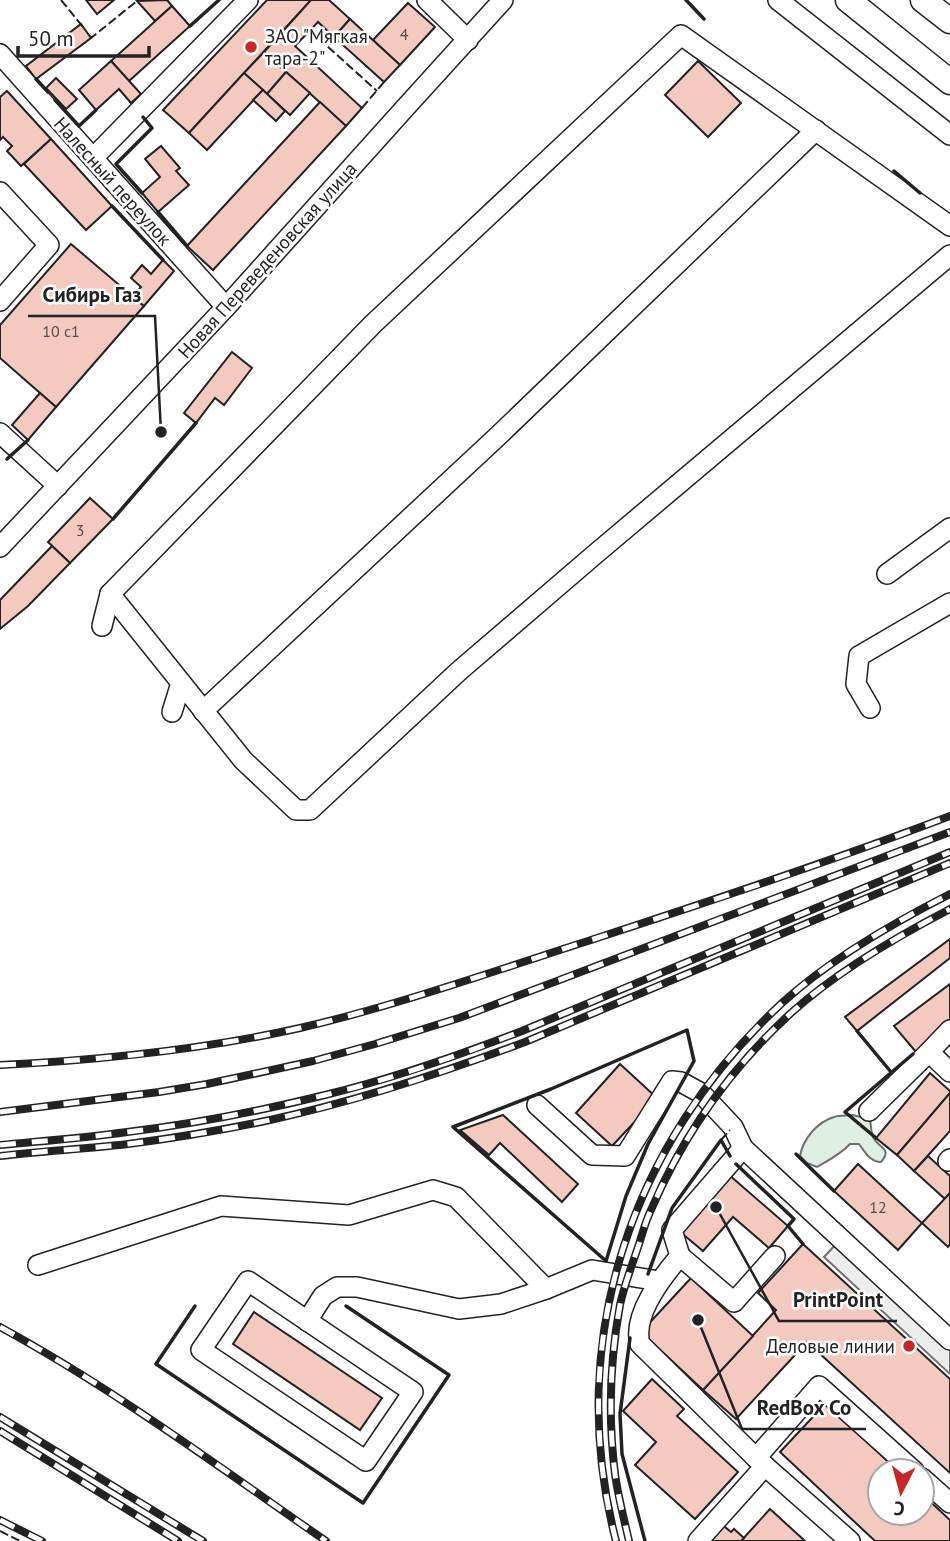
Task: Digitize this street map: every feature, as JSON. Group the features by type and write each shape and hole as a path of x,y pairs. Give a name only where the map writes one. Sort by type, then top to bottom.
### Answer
{"main road":[{"path":"848,0 950,82"},
{"path":"923,0 950,21"}],"street":[{"path":"93,158 248,0"},
{"path":"427,0 468,40"},
{"name":"Новая Переведеновская улица","path":"0,548 226,307 503,0"},
{"path":"778,0 950,135"},
{"path":"102,626 110,594 373,324 681,35 950,226"},
{"name":"Налесный переулок","path":"4,68 93,158 226,307"},
{"path":"202,711 498,436 816,130"},
{"path":"0,192 49,245 0,300"},
{"path":"110,594 243,760 270,789 296,810 310,810 470,662 950,256"},
{"path":"0,433 58,486"},
{"path":"887,574 950,528"},
{"path":"870,708 856,684 859,656 950,603"},
{"path":"172,712 181,683"},
{"path":"869,1111 950,1030"},
{"path":"929,1052 950,1072"},
{"path":"537,1105 592,1155 625,1156 672,1082 681,1082 701,1093 733,1127 743,1148 950,1340"},
{"path":"743,1148 672,1230 680,1256 734,1302 775,1256"},
{"path":"38,1265 221,1206 349,1215 433,1190 456,1197 546,1289"},
{"path":"680,1256 659,1281 642,1316 637,1335 640,1344 761,1462 850,1541"},
{"path":"307,1321 323,1296 337,1287 357,1287 459,1308 501,1304 546,1289 592,1269 659,1281"},
{"path":"248,1281 307,1321 413,1392 366,1461 201,1350 248,1281"},
{"path":"698,1541 819,1387 899,1457"},
{"path":"936,1490 950,1503"}],"green space":[{"path":"852,1115 870,1119 873,1137 886,1154 881,1162 871,1158 859,1144 850,1144 817,1167 800,1156 808,1138 822,1123 836,1116"}],"shaded area":[{"path":"838,1242 950,1345 950,1374 824,1257"}],"building":[{"path":"86,0 114,0 97,14"},
{"path":"167,0 172,6 155,21 137,1"},
{"path":"267,0 311,0 189,133 163,110"},
{"path":"311,0 329,0 350,19 334,37 318,22 295,46 362,108 346,126 264,52"},
{"path":"408,3 435,27 400,65 373,40"},
{"path":"172,6 190,26 129,81 111,61"},
{"path":"350,19 400,65 384,82 334,37"},
{"path":"81,24 91,38 36,79 26,66"},
{"path":"264,52 286,72 267,94 244,73"},
{"path":"111,61 141,94 131,103 119,89 96,110 79,90"},
{"path":"698,61 741,103 708,137 665,95"},
{"path":"286,72 310,93 290,115 267,94"},
{"path":"244,73 263,90 207,150 189,133"},
{"path":"56,78 77,99 66,109 46,88"},
{"path":"263,90 285,111 276,121 253,100"},
{"path":"7,91 51,139 21,166 7,151 12,146 3,137 0,140 0,97"},
{"path":"320,102 346,126 213,270 187,246"},
{"path":"51,139 112,206 86,230 24,164"},
{"path":"161,146 180,168 176,171 189,185 158,212 142,193 160,177 145,159"},
{"path":"71,244 144,306 56,407 0,358 0,325"},
{"path":"163,260 174,271 144,306 132,296 141,287 131,278 142,265 151,274"},
{"path":"232,352 252,368 224,405 215,398 196,423 184,413"},
{"path":"40,393 56,407 28,440 12,425"},
{"path":"90,498 113,519 70,563 48,542"},
{"path":"52,546 70,563 28,606 0,629 0,600"},
{"path":"950,939 950,958 857,1031 845,1017"},
{"path":"950,984 950,1020 916,1052 894,1026"},
{"path":"620,1064 657,1098 612,1146 576,1113"},
{"path":"930,1073 950,1093 897,1155 876,1138"},
{"path":"950,1093 950,1131 914,1171 897,1155"},
{"path":"503,1115 578,1184 562,1202 500,1143 489,1155 460,1130"},
{"path":"928,1156 950,1176 950,1193 945,1199 914,1171"},
{"path":"858,1164 922,1223 898,1250 834,1191"},
{"path":"728,1174 788,1226 769,1248 733,1217 703,1251 679,1231"},
{"path":"950,1193 950,1244 948,1247 922,1223"},
{"path":"803,1244 950,1379 950,1473 936,1457 933,1457 807,1342 736,1419 703,1390 776,1310 758,1293"},
{"path":"691,1278 753,1336 703,1390 641,1332"},
{"path":"254,1312 382,1398 360,1430 233,1344"},
{"path":"652,1379 684,1409 677,1416 738,1472 695,1519 635,1465 656,1442 623,1411"},
{"path":"826,1403 883,1457 866,1457 866,1527 936,1527 936,1507 950,1520 950,1541 875,1541 780,1452"},
{"path":"770,1509 805,1541 741,1541"},
{"path":"720,1523 731,1532 734,1529 744,1538 741,1541 713,1541 708,1536"}],"railway":[{"path":"0,1065 113,1057 188,1048 263,1036 337,1019 448,987 684,910 950,816"},
{"path":"0,1112 207,1084 313,1061 375,1044 459,1018 950,832"},
{"path":"0,1145 111,1134 202,1121 301,1101 400,1074 522,1031 950,852"},
{"path":"0,1156 128,1144 217,1130 270,1120 399,1086 525,1042 950,863"},
{"path":"616,1541 602,1466 599,1392 606,1319 623,1249 649,1182 685,1118 729,1058 782,1003 862,943 950,894"},
{"path":"629,1541 613,1453 611,1389 614,1347 626,1284 647,1219 664,1182 710,1104 769,1034 808,998 867,956 950,909"},
{"path":"0,1327 125,1402 326,1541"},
{"path":"0,1417 203,1541"},
{"path":"0,1431 178,1541"},
{"path":"0,1520 42,1541"}],"fence":[{"path":"61,0 83,27"},
{"path":"90,36 91,38 137,1"},
{"path":"334,37 327,46 377,91"},
{"path":"362,108 384,82"},
{"path":"721,1140 730,1130"},
{"path":"0,1531 20,1541"}],"wall":[{"path":"190,26 219,0"},
{"path":"686,0 704,19"},
{"path":"36,79 48,92"},
{"path":"55,100 79,126 96,110"},
{"path":"142,193 116,164 152,128 143,117"},
{"path":"894,171 920,193"},
{"path":"112,206 163,260"},
{"path":"158,212 187,246"},
{"path":"113,519 196,423"},
{"path":"7,459 28,440"},
{"path":"687,1030 694,1061 648,1144 626,1196 606,1261 453,1127 551,1089 687,1030"},
{"path":"857,1031 891,1072"},
{"path":"876,1138 845,1112 913,1054"},
{"path":"648,1274 672,1208 721,1140 730,1156"},
{"path":"796,1154 834,1191"},
{"path":"736,1164 794,1219 788,1226 803,1244"},
{"path":"195,1306 156,1364 363,1503 449,1375 346,1306"},
{"path":"630,1338 620,1414 622,1454 645,1541"}],"place":[{"name":"ЗАО \"Мягкая тара-2\"","path":"251,47"},
{"name":"Сибирь Газ","path":"161,432"},
{"name":"PrintPoint","path":"716,1207"},
{"name":"RedBox Co","path":"698,1320"},
{"name":"Деловые линии","path":"909,1346"}]}
